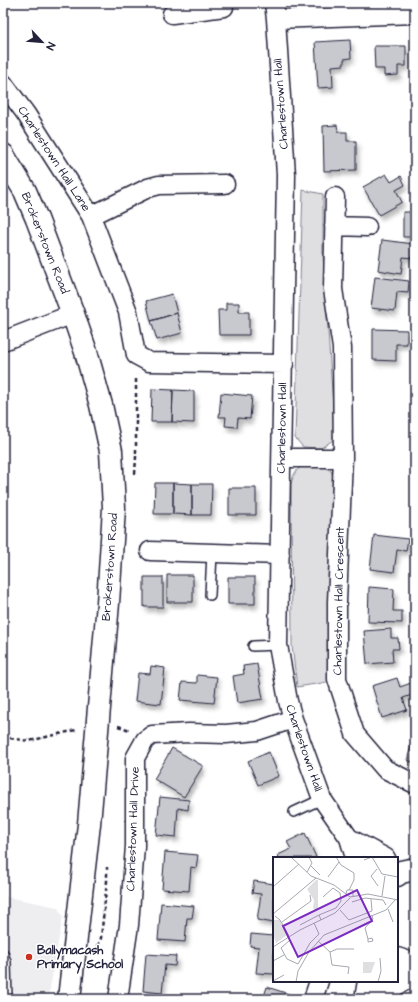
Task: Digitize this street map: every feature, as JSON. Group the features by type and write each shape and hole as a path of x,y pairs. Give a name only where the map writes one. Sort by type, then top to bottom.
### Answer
{"street":[{"path":"172,14 224,7 224,3"},
{"path":"275,11 415,14"},
{"name":"Charlestown Hall","path":"275,11 286,174 284,364 278,645 288,701 293,719 322,799 349,838 356,857"},
{"name":"Charlestown Hall Lane","path":"3,83 26,114 91,216 128,312 136,355 148,362 284,364"},
{"name":"Brokerstown Road","path":"3,155 25,191 73,314 86,352 112,451 114,508 108,603 96,726 89,824 69,999"},
{"name":"Charlestown Hall Lane","path":"91,216 153,186 225,184"},
{"name":"Charlestown Hall Crescent","path":"335,197 333,289 342,348 343,458 337,679 355,734 385,769 415,784"},
{"path":"334,226 367,227"},
{"path":"3,341 73,314"},
{"path":"282,458 343,458"},
{"path":"150,551 280,554"},
{"name":"Charlestown Hall Drive","path":"118,999 130,917 135,846 135,758 145,740 152,735 189,733 226,734 258,731 293,719"},
{"name":"Charlestown Hall","path":"349,838 384,857"},
{"path":"398,862 415,868"},
{"path":"398,874 415,868"},
{"path":"398,959 415,965"},
{"path":"375,999 389,988 415,973"},
{"path":"313,999 319,982"},
{"path":"366,999 369,982"}],"lane":[{"path":"210,595 212,553"},
{"path":"253,646 278,645"},
{"path":"294,812 322,799"},
{"path":"3,953 6,962 7,999"}],"path":[{"path":"3,737 30,741 96,726"}],"shaded area":[{"path":"303,190 323,194 323,255 334,423 333,440 321,448 303,447 295,438"},
{"path":"321,465 331,471 335,481 328,682 297,687 292,646 291,484 295,473 301,467"},
{"name":"Ballymacash Primary School","path":"3,896 57,907 63,916 48,999 3,999"}],"building":[{"path":"350,40 351,58 344,59 344,65 332,66 333,87 318,88 315,42"},
{"path":"374,46 406,46 406,66 398,66 398,75 384,76 384,69 375,69"},
{"path":"337,125 338,132 347,132 347,141 356,141 356,170 324,171 323,126"},
{"path":"386,174 391,182 401,176 405,185 396,190 402,202 379,215 363,187"},
{"path":"403,212 415,212 415,237 403,237"},
{"path":"382,240 414,244 412,258 403,257 401,274 378,270"},
{"path":"375,277 409,281 408,293 397,292 395,311 371,308"},
{"path":"172,294 177,313 151,321 146,301"},
{"path":"226,303 239,303 239,312 249,312 249,335 219,335 218,310 226,310"},
{"path":"177,313 182,333 157,340 151,321"},
{"path":"373,329 407,330 407,344 396,344 396,361 373,360"},
{"path":"152,389 173,390 172,422 151,422"},
{"path":"173,390 194,391 194,423 172,422"},
{"path":"221,393 252,396 250,419 238,418 237,427 225,426 226,417 219,417"},
{"path":"155,483 173,483 173,514 154,514"},
{"path":"173,483 192,484 192,515 173,514"},
{"path":"192,484 212,484 211,515 192,515"},
{"path":"229,488 256,488 256,515 229,515"},
{"path":"374,535 408,539 406,551 397,550 394,572 370,569"},
{"path":"167,575 193,575 193,602 167,602"},
{"path":"144,577 163,577 163,607 144,607"},
{"path":"228,577 255,577 255,604 228,604"},
{"path":"369,587 394,589 393,611 402,611 402,623 368,622"},
{"path":"391,629 391,638 398,638 399,649 392,649 393,662 367,664 364,631"},
{"path":"257,664 263,699 237,703 233,676 244,674 243,666"},
{"path":"151,666 165,668 161,704 135,701 138,673 150,674"},
{"path":"197,675 217,677 214,703 180,700 182,682 197,683"},
{"path":"397,678 400,687 411,683 415,694 403,698 407,710 382,718 372,686"},
{"path":"415,732 415,763 407,760"},
{"path":"172,748 203,766 184,797 154,779"},
{"path":"269,752 279,776 258,785 248,761"},
{"path":"160,797 189,800 188,810 178,808 176,837 156,835"},
{"path":"305,833 316,857 279,857 278,855 291,849 287,842"},
{"path":"165,852 198,855 196,868 191,867 189,891 162,889"},
{"path":"254,881 273,884 273,923 257,920 261,894 252,893"},
{"path":"161,903 194,906 192,918 187,918 185,942 158,940"},
{"path":"251,934 273,936 273,974 256,973 259,947 250,946"},
{"path":"146,954 176,956 175,966 165,965 162,993 143,991"},
{"path":"267,987 292,995 290,999 263,999"}],"place":[{"name":"Ballymacash Primary School","path":"29,957"}]}
